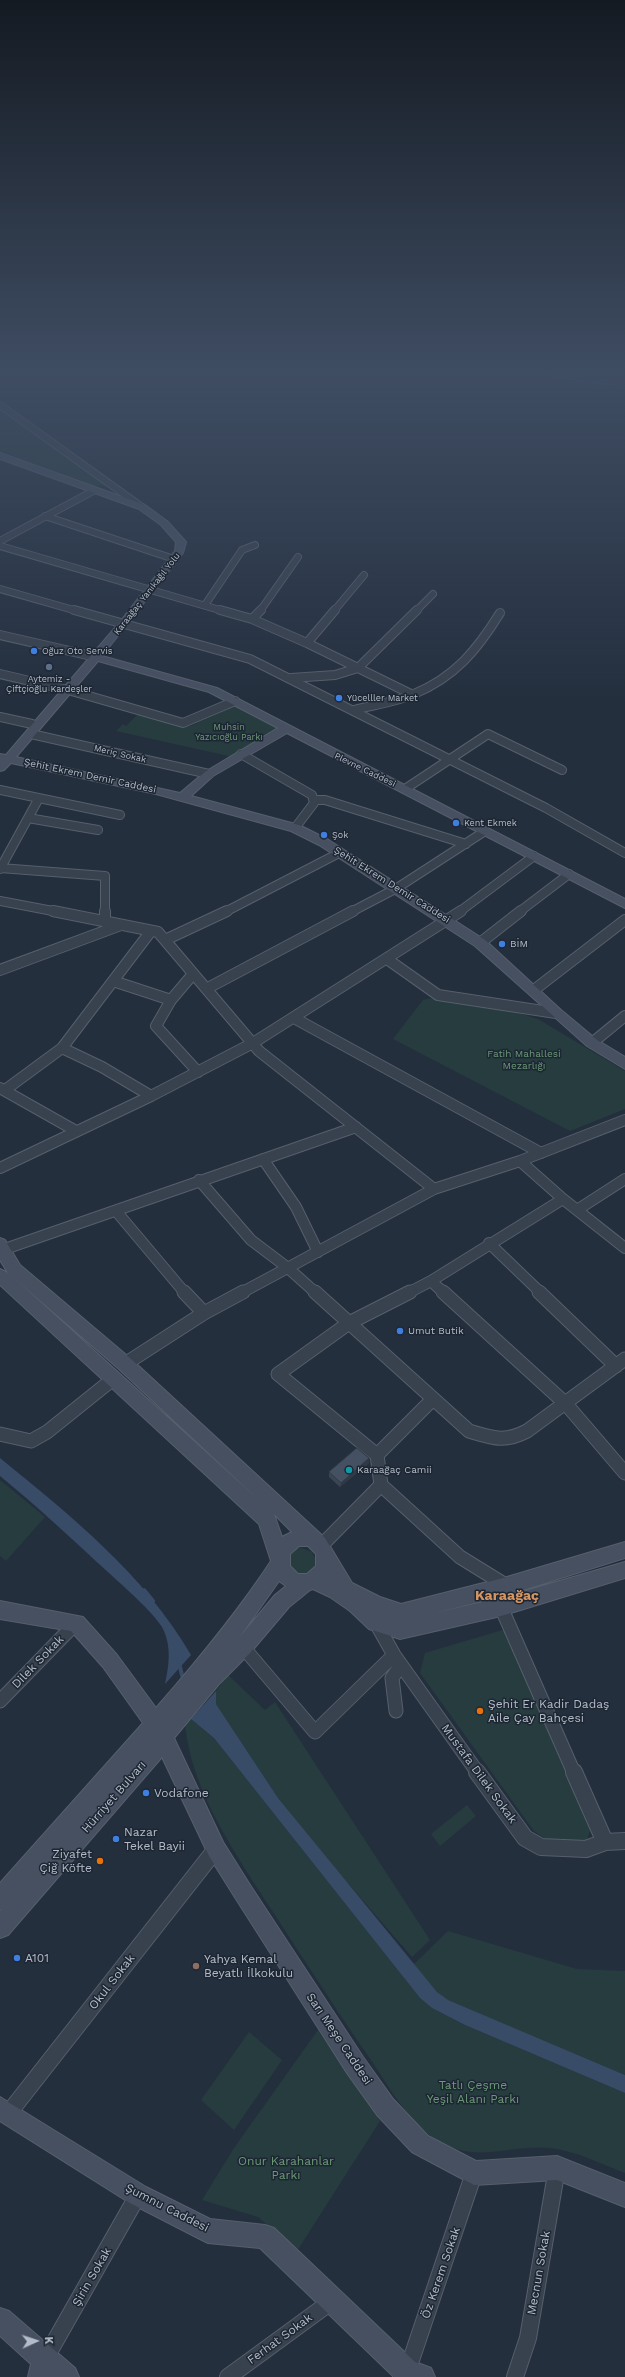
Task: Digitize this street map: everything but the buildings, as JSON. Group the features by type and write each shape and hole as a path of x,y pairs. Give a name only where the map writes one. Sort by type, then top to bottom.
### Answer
{"street":[{"path":"70,482 142,507"},
{"name":"Karaağaç Yanıkağıl Yolu","path":"2,761 68,690 124,624 180,551 181,542 164,523 107,482"},
{"path":"0,541 94,491"},
{"path":"45,516 174,559"},
{"path":"205,605 242,550 255,545"},
{"path":"0,546 252,619 307,643 413,695"},
{"path":"252,619 256,617 298,557"},
{"path":"307,643 364,575"},
{"path":"0,589 250,659 354,710 449,760 546,808 625,853"},
{"path":"290,678 335,675 358,668 433,594"},
{"path":"354,710 413,695 445,678 481,644 500,613"},
{"path":"0,635 96,657"},
{"name":"Plevne Caddesi","path":"96,657 197,685 235,701 314,744 625,904"},
{"path":"0,674 68,690 183,723 235,701"},
{"name":"Meriç Sokak","path":"0,717 32,729 209,774"},
{"path":"183,797 209,774 287,728"},
{"path":"405,790 488,734 562,770"},
{"path":"241,754 306,789 312,794 314,800"},
{"name":"Şehit Ekrem Demir Caddesi","path":"2,761 183,797 295,828 339,852 397,888 480,943 592,1043 625,1064"},
{"path":"0,790 120,815"},
{"path":"39,798 0,868 105,876 105,922"},
{"path":"295,828 314,800"},
{"path":"314,800 325,800 354,808 466,844"},
{"path":"28,818 98,830"},
{"path":"206,989 397,888 484,831"},
{"path":"165,940 239,906 339,852"},
{"path":"0,1168 151,1096 253,1043 448,921 534,856"},
{"path":"480,943 569,874"},
{"path":"0,901 158,932 259,1051 434,1190"},
{"path":"534,990 625,920"},
{"path":"0,970 121,925"},
{"path":"76,1131 3,1089 62,1048 151,931"},
{"path":"387,960 438,995 556,1012"},
{"path":"194,974 171,1000 156,1026 198,1072"},
{"path":"113,982 171,1000"},
{"path":"592,1043 625,1016"},
{"path":"294,1018 541,1153"},
{"path":"62,1048 102,1067 151,1096"},
{"path":"125,1364 204,1312 434,1190 525,1159 625,1120"},
{"path":"356,1127 199,1180 116,1211 1,1247 14,1269 125,1364 321,1548 345,1589 375,1604 401,1613 507,1586 625,1550"},
{"path":"525,1159 527,1146"},
{"path":"263,1159 296,1207 318,1252"},
{"path":"525,1159 563,1199 624,1246"},
{"path":"577,1210 625,1178"},
{"path":"199,1180 251,1240 288,1268 469,1431 495,1439 513,1438 527,1431 566,1404 620,1363 489,1243"},
{"path":"507,1586 460,1557 381,1486 377,1454 278,1374 349,1323 431,1281 489,1243 563,1199"},
{"path":"116,1211 169,1276 204,1312"},
{"path":"0,1275 267,1519 282,1571 292,1580 310,1581 350,1600 376,1623 400,1630 501,1607 625,1570"},
{"path":"431,1281 566,1404 625,1473"},
{"path":"0,1434 31,1442 47,1432 114,1379"},
{"path":"377,1454 433,1399"},
{"path":"321,1548 381,1486"},
{"path":"208,1673 257,1600 279,1561 281,1550 293,1540 301,1538 321,1548"},
{"path":"208,1673 243,1647 282,1601 324,1570 321,1548"},
{"path":"501,1607 605,1842"},
{"path":"0,1610 76,1623"},
{"name":"Dilek Sokak","path":"0,1701 76,1623"},
{"name":"Sarı Meşe Caddesi","path":"76,1623 110,1661 159,1729 216,1849 355,2065 385,2106 420,2144 474,2173"},
{"name":"Mustafa Dilek Sokak","path":"376,1623 398,1660 525,1838 541,1846 586,1849 605,1842 625,1841"},
{"path":"243,1647 298,1710 314,1732 398,1660"},
{"path":"396,1711 392,1678 398,1660"},
{"name":"Hürriyet Bulvarı","path":"0,1899 159,1729 208,1673"},
{"name":"Hürriyet Bulvarı","path":"0,1927 156,1749 159,1729"},
{"name":"Okul Sokak","path":"4,2111 216,1849"},
{"name":"Şumnu Caddesi","path":"4,2111 138,2195 208,2231 265,2237 410,2375"},
{"path":"474,2173 557,2168 625,2195"},
{"name":"Mecnun Sokak","path":"515,2377 528,2338 557,2168"},
{"name":"Öz Kerem Sokak","path":"410,2375 474,2173"},
{"name":"Şirin Sokak","path":"43,2368 138,2195"},
{"name":"Ferhat Sokak","path":"228,2377 332,2301"},
{"path":"0,2320 43,2368 66,2377"}],"green space":[{"path":"78,482 102,482 108,486 86,485"},
{"name":"Muhsin Yazıcıoğlu Parkı","path":"233,705 275,727 276,731 233,757 116,731 123,724 126,726 139,713 183,726 191,726"},
{"name":"Fatih Mahallesi Mezarlığı","path":"431,998 505,1009 538,1019 625,1071 625,1109 570,1131 393,1039 423,1000"},
{"path":"0,1480 45,1517 6,1561 0,1556"},
{"path":"299,1547 312,1552 316,1560 314,1569 302,1576 292,1574 285,1558 295,1548"},
{"path":"506,1629 591,1828 586,1842 548,1841 534,1831 420,1673 425,1653"},
{"path":"228,1675 265,1710 275,1702 430,1940 412,1957 339,1873 278,1798 216,1704 216,1691"},
{"name":"Tatlı Çeşme Yeşil Alanı Parkı","path":"191,1719 214,1738 420,1998 432,2008 465,2025 625,2093 625,2173 579,2155 550,2148 536,2147 484,2152 459,2150 445,2145 433,2138 413,2120 343,2020 224,1834 205,1795 192,1761 185,1726"},
{"path":"467,1805 476,1816 440,1846 431,1834"},
{"path":"448,1931 577,1969 625,1971 625,2075 447,2000 437,1992 413,1965"},
{"name":"Onur Karahanlar Parkı","path":"318,2030 380,2121 297,2251 258,2217 202,2200 234,2148"},
{"path":"249,2032 282,2060 234,2130 201,2100"}],"water":[{"path":"0,1458 79,1524 129,1572 172,1626 191,1655 165,1684 169,1656 167,1641 162,1627 145,1607 122,1585 0,1476"},
{"path":"216,1691 216,1704 278,1798 437,1992 448,2000 625,2075 625,2093 465,2025 432,2008 420,1998 214,1738 191,1719"}],"waterway":[{"path":"144,1590 153,1601"},
{"path":"179,1663 183,1679"}],"place":[{"name":"Oğuz Oto Servis","path":"34,651"},
{"name":"Aytemiz - Çiftçioğlu Kardeşler","path":"49,667"},
{"name":"Yücelller Market","path":"339,698"},
{"name":"Kent Ekmek","path":"456,823"},
{"name":"Şok","path":"324,835"},
{"name":"BİM","path":"502,944"},
{"name":"Umut Butik","path":"400,1331"},
{"name":"Karaağaç Camii","path":"349,1470"},
{"name":"Şehit Er Kadir Dadaş Aile Çay Bahçesi","path":"480,1711"},
{"name":"Vodafone","path":"146,1793"},
{"name":"Nazar Tekel Bayii","path":"116,1839"},
{"name":"Ziyafet Çiğ Köfte","path":"100,1861"},
{"name":"A101","path":"17,1958"},
{"name":"Yahya Kemal Beyatlı İlkokulu","path":"196,1966"}],"district":[{"name":"Karaağaç","path":"507,1596"}]}
